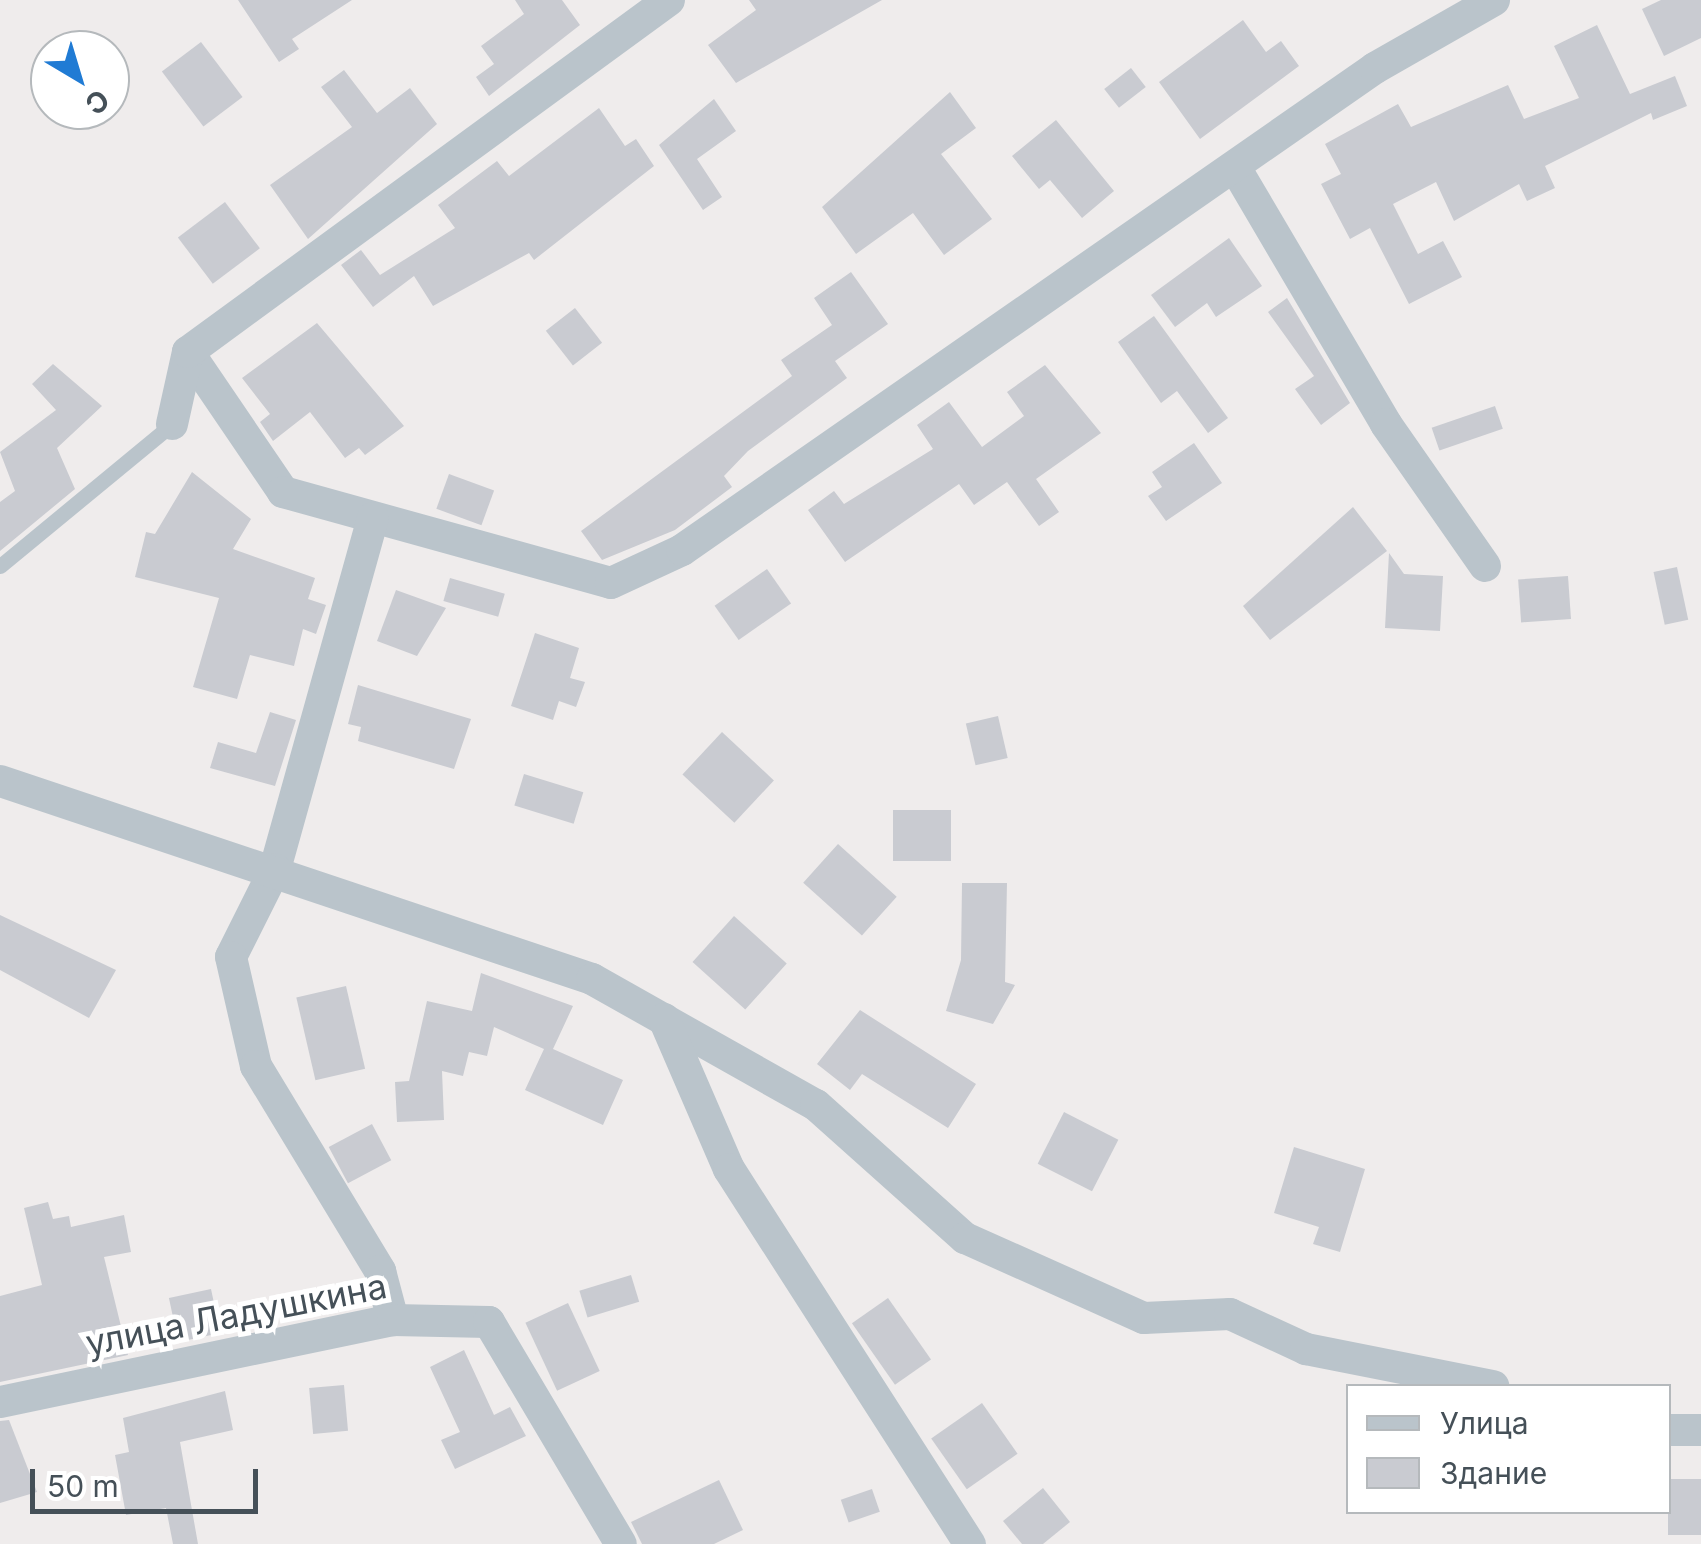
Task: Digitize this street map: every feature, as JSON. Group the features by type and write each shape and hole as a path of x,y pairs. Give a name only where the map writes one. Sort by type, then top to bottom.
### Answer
{"street":[{"path":"172,424 188,352 669,0"},
{"path":"188,352 283,492 611,583 682,550 1236,169 1375,68 1494,0"},
{"path":"1236,169 1386,424 1485,566"},
{"path":"372,518 275,869 231,957 256,1066 380,1272 393,1320"},
{"path":"0,780 517,950 664,1020 816,1105 965,1238 1144,1318 1230,1314 1306,1349 1484,1384"},
{"path":"664,1020 729,1170 970,1544"},
{"name":"улица Ладушкина","path":"0,1402 393,1320 489,1322 621,1544"},
{"path":"1671,1430 1701,1430"}],"lane":[{"path":"0,566 172,424"}],"building":[{"path":"238,0 352,0 292,39 299,49 279,62"},
{"path":"515,0 562,0 580,25 489,96 476,77 494,64 481,46 524,14"},
{"path":"749,0 882,0 736,83 708,45 756,10"},
{"path":"1661,0 1701,0 1701,38 1664,56 1642,9"},
{"path":"1243,20 1266,52 1281,41 1299,66 1200,139 1159,82"},
{"path":"1597,25 1630,94 1675,76 1687,106 1653,120 1651,113 1545,166 1555,188 1527,201 1519,184 1454,221 1436,182 1393,204 1418,254 1443,241 1462,277 1409,304 1370,228 1350,239 1321,184 1341,174 1325,144 1398,104 1411,127 1508,85 1524,119 1579,98 1554,46"},
{"path":"201,42 243,97 203,127 162,71"},
{"path":"1131,68 1146,87 1119,108 1104,89"},
{"path":"344,70 377,113 410,88 437,124 308,239 270,185 352,127 321,87"},
{"path":"950,92 976,128 941,154 992,219 944,255 913,213 856,254 822,207"},
{"path":"714,99 736,131 697,159 722,197 703,210 659,145"},
{"path":"599,108 625,146 636,139 654,166 534,260 529,253 433,306 414,276 373,307 341,265 361,250 380,275 455,228 438,205 497,161 509,176"},
{"path":"1056,120 1114,191 1082,218 1050,180 1039,189 1012,156"},
{"path":"225,202 260,248 213,284 178,238"},
{"path":"1229,238 1262,286 1216,317 1207,303 1175,327 1151,295"},
{"path":"851,272 888,324 835,361 847,378 748,451 724,476 732,487 675,530 602,560 581,531 792,376 781,360 832,325 814,298"},
{"path":"1287,298 1350,403 1321,425 1295,389 1314,376 1268,312"},
{"path":"575,308 602,343 573,365 546,331"},
{"path":"1154,316 1228,418 1208,433 1177,391 1161,403 1118,342"},
{"path":"317,323 404,426 365,455 359,448 345,458 310,412 273,441 260,422 270,414 242,378"},
{"path":"53,364 102,406 57,448 75,489 0,551 0,502 15,491 0,452 56,410 32,384"},
{"path":"1045,365 1101,433 1036,479 1059,512 1039,526 1007,482 974,505 959,484 845,562 808,510 834,491 844,504 933,449 917,425 949,402 982,447 1024,416 1007,392"},
{"path":"1495,406 1503,429 1439,451 1432,428"},
{"path":"1194,443 1222,483 1166,521 1148,496 1162,487 1152,472"},
{"path":"192,472 251,519 233,549 315,578 308,599 326,605 316,634 303,629 294,666 250,655 237,699 193,687 219,598 135,577 146,532 155,534"},
{"path":"449,474 494,490 481,525 436,509"},
{"path":"1353,507 1387,551 1270,640 1243,606"},
{"path":"1389,553 1404,574 1443,576 1440,631 1385,628"},
{"path":"1677,567 1688,620 1665,625 1654,572"},
{"path":"767,569 791,603 739,640 715,606"},
{"path":"1568,576 1571,619 1521,622 1518,579"},
{"path":"450,578 505,594 498,617 443,601"},
{"path":"396,590 446,608 417,656 377,641"},
{"path":"535,633 579,648 570,678 585,682 576,707 559,701 553,720 511,706"},
{"path":"358,685 471,719 454,769 358,741 361,727 348,724"},
{"path":"270,712 296,720 275,786 210,768 218,742 256,753"},
{"path":"998,716 1008,758 976,765 966,723"},
{"path":"722,732 774,780 734,823 682,774"},
{"path":"524,774 583,792 574,824 514,806"},
{"path":"893,810 951,810 951,861 893,861"},
{"path":"838,844 897,897 862,936 803,883"},
{"path":"962,883 1007,883 1005,982 1015,985 993,1024 946,1011 961,960"},
{"path":"0,915 116,970 89,1018 0,970"},
{"path":"734,916 787,964 745,1010 693,962"},
{"path":"481,973 573,1006 553,1049 623,1080 603,1125 525,1090 544,1049 494,1027 487,1056 469,1052 463,1076 442,1071 444,1120 397,1122 395,1082 409,1081 427,1001 472,1011"},
{"path":"346,986 365,1069 315,1080 296,997"},
{"path":"860,1010 976,1084 948,1128 862,1074 850,1090 817,1064"},
{"path":"1064,1112 1118,1140 1092,1191 1038,1164"},
{"path":"372,1124 391,1160 348,1183 329,1147"},
{"path":"1294,1147 1365,1169 1340,1252 1313,1244 1319,1227 1274,1213"},
{"path":"48,1202 53,1219 69,1216 71,1227 124,1215 131,1252 104,1257 128,1355 0,1382 0,1296 42,1285 24,1208"},
{"path":"631,1275 639,1302 588,1318 579,1291"},
{"path":"211,1289 220,1333 178,1342 169,1298"},
{"path":"888,1298 931,1359 895,1385 852,1323"},
{"path":"568,1303 600,1371 557,1391 525,1323"},
{"path":"464,1350 494,1415 510,1407 526,1436 455,1469 441,1440 460,1432 430,1367"},
{"path":"344,1385 348,1431 313,1434 309,1388"},
{"path":"225,1391 233,1430 180,1442 198,1544 173,1544 166,1508 126,1515 115,1455 129,1452 123,1418"},
{"path":"982,1403 1018,1454 967,1489 931,1439"},
{"path":"9,1420 37,1492 0,1503 0,1421"},
{"path":"1671,1479 1701,1479 1701,1535 1668,1535"},
{"path":"719,1480 743,1530 714,1544 642,1544 631,1522"},
{"path":"1043,1488 1070,1522 1043,1544 1022,1544 1003,1521"},
{"path":"872,1489 880,1512 849,1522 841,1500"}]}
